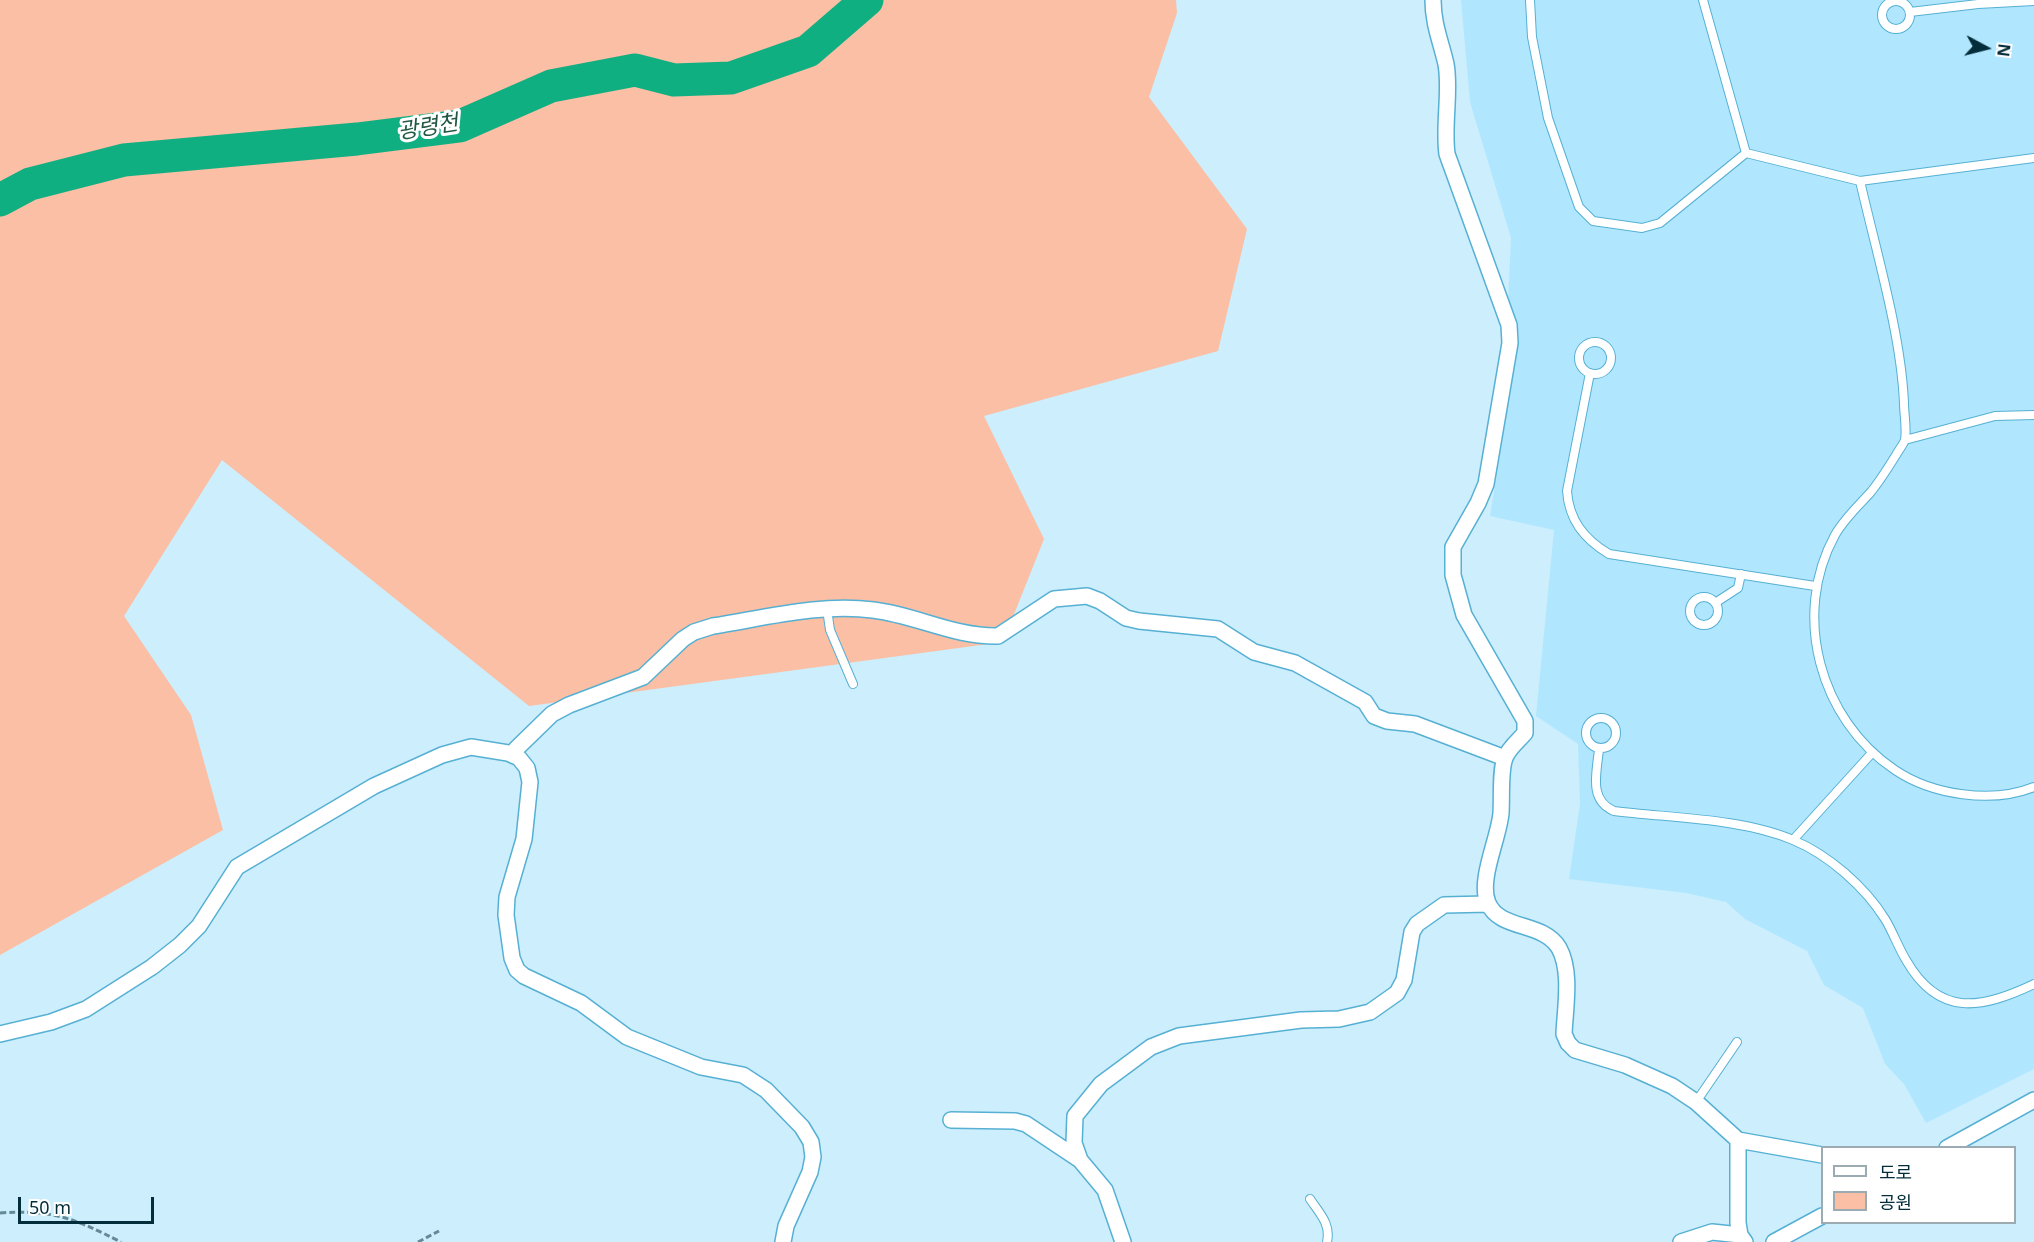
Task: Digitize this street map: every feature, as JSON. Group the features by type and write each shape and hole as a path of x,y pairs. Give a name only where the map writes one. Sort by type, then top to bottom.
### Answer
{"street":[{"path":"1433,0 1433,17 1446,66 1447,154 1509,325 1510,343 1486,484 1478,503 1453,546 1453,575 1464,615 1525,721 1525,733 1505,758 1500,817 1485,884 1488,904 1505,920 1534,929 1548,936 1559,947 1565,973 1564,1034 1568,1043 1575,1050 1652,1076 1696,1102 1738,1140 1821,1155"},
{"path":"516,749 552,714 569,705 643,677 673,646 694,632 713,626 828,609 874,610 963,633 998,636 1054,599 1087,596 1100,601 1126,618 1218,629 1254,652 1295,663 1365,702 1374,716 1387,722 1414,724 1505,758"},
{"path":"0,1034 51,1023 86,1009 152,967 199,926 237,867 356,796 442,755 471,747 492,749 519,758 527,768 530,782 521,853 507,897 506,930 517,970 524,976 581,1003 627,1037 701,1066 743,1075 757,1081 774,1097 802,1127 811,1142 813,1157 810,1172 786,1226 783,1242"},
{"path":"1080,1160 1074,1143 1075,1116 1101,1084 1151,1047 1179,1036 1301,1020 1339,1019 1370,1012 1397,993 1404,980 1412,932 1417,924 1444,905 1488,904"},
{"path":"1951,1146 2034,1100"},
{"path":"951,1120 1015,1121 1026,1124 1080,1160 1105,1190 1123,1242"},
{"path":"1681,1242 1712,1232 1742,1239 1738,1140"},
{"path":"1774,1242 1821,1217"}],"lane":[{"path":"1530,0 1532,37 1548,118 1579,207 1593,221 1642,228 1660,223 1746,153"},
{"path":"1703,0 1746,153"},
{"path":"1910,12 2034,1"},
{"path":"1746,153 1860,181 2034,158"},
{"path":"1860,181 1903,379 1905,440 1876,484 1836,533 1815,586 1814,621 1820,662 1832,699 1847,725 1871,754 1900,774 1928,787 1958,794 1991,795 2023,791 2034,787"},
{"path":"1599,342 1607,347 1611,362 1601,372 1590,373 1582,366 1581,350 1589,343 1599,342"},
{"path":"1590,373 1566,491 1568,508 1590,542 1609,554 1815,586"},
{"path":"1905,440 1995,416 2034,415"},
{"path":"1716,603 1738,588 1741,574"},
{"path":"828,609 830,630 853,684"},
{"path":"1605,718 1614,724 1617,734 1609,747 1599,749 1587,741 1586,731 1590,722 1605,718"},
{"path":"1599,749 1595,789 1598,799 1605,807 1614,811 1748,828 1793,840 1838,869 1857,886 1886,920 1917,977 1945,999 1960,1004 1992,1002 2034,984"},
{"path":"1793,840 1871,754"},
{"path":"1696,1102 1737,1042"},
{"path":"1310,1200 1330,1231 1327,1242"}],"path":[{"path":"0,1213 26,1211 58,1214 75,1219 121,1242"},
{"path":"418,1242 439,1231"}],"shaded area":[{"path":"1461,0 2034,0 2034,1069 1926,1123 1904,1084 1885,1064 1863,1008 1824,985 1807,951 1745,919 1726,902 1686,893 1569,879 1580,804 1578,744 1536,716 1554,530 1490,516 1519,337 1516,318 1508,303 1511,238 1470,102"}],"green space":[{"path":"0,0 1176,0 1177,13 1149,97 1247,229 1218,351 984,416 1044,539 1003,642 529,706 222,460 124,616 191,715 223,830 0,955"}],"waterway":[{"name":"광령천","path":"0,200 30,184 124,160 357,139 460,126 551,86 635,70 674,80 731,78 808,51 867,0"}]}
